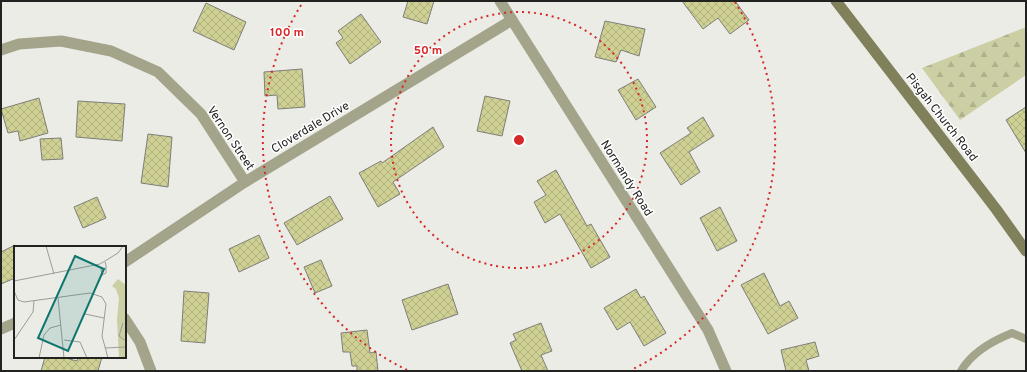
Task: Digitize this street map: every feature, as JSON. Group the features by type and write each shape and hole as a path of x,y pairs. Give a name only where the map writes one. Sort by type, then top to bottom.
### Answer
{"main road":[{"name":"Pisgah Church Road","path":"836,1 996,209 1026,251"}],"street":[{"name":"Normandy Road","path":"500,1 708,330 726,371"},
{"name":"Cloverdale Drive","path":"126,261 245,182 512,20"},
{"name":"Vernon Street","path":"1,50 19,44 61,41 111,51 158,72 201,114 245,182"},
{"path":"126,321 140,342 151,371"},
{"path":"1,329 14,323"}],"lane":[{"path":"961,371 965,364 979,350 998,338 1012,333 1026,339"}],"green space":[{"path":"1026,27 1026,75 960,120 922,68"}],"building":[{"path":"408,1 434,1 427,24 403,17"},
{"path":"682,1 735,1 749,20 730,34 718,18 703,29"},
{"path":"206,3 246,22 234,50 193,31"},
{"path":"361,14 381,42 350,64 336,43 343,38 338,31"},
{"path":"605,21 645,29 639,56 621,50 616,62 595,57"},
{"path":"302,69 305,107 278,109 277,95 265,96 264,72"},
{"path":"638,79 656,107 636,120 618,90"},
{"path":"485,96 510,101 502,136 477,131"},
{"path":"39,98 48,133 20,141 18,131 8,133 1,109"},
{"path":"78,101 125,104 122,141 76,137"},
{"path":"1026,107 1026,153 1006,120"},
{"path":"703,117 714,136 689,152 700,172 681,185 660,153 691,133 687,128"},
{"path":"433,127 444,147 393,182 400,194 378,207 359,173 381,161 382,163"},
{"path":"148,134 172,137 168,187 141,183"},
{"path":"61,138 63,159 42,160 40,139"},
{"path":"556,170 587,226 591,224 610,257 591,268 560,214 545,223 534,202 546,195 537,181"},
{"path":"330,196 343,219 297,245 284,223"},
{"path":"97,197 106,218 83,228 74,207"},
{"path":"720,207 737,241 717,251 700,218"},
{"path":"259,235 269,258 239,272 229,249"},
{"path":"15,245 14,278 1,284 1,252"},
{"path":"321,260 332,286 315,293 304,267"},
{"path":"764,273 780,306 789,301 798,318 768,334 741,285"},
{"path":"448,284 458,314 412,330 402,300"},
{"path":"636,289 641,298 644,296 666,333 644,346 630,322 617,330 604,308"},
{"path":"184,291 209,293 205,343 181,341"},
{"path":"541,323 552,351 541,355 548,371 522,371 510,343 516,340 513,334"},
{"path":"367,330 370,353 376,352 378,371 357,371 357,366 352,366 350,352 343,352 341,333"},
{"path":"815,342 819,356 806,360 809,371 786,371 781,350"},
{"path":"45,358 66,358 77,361 78,358 102,358 98,371 41,371"}]}
